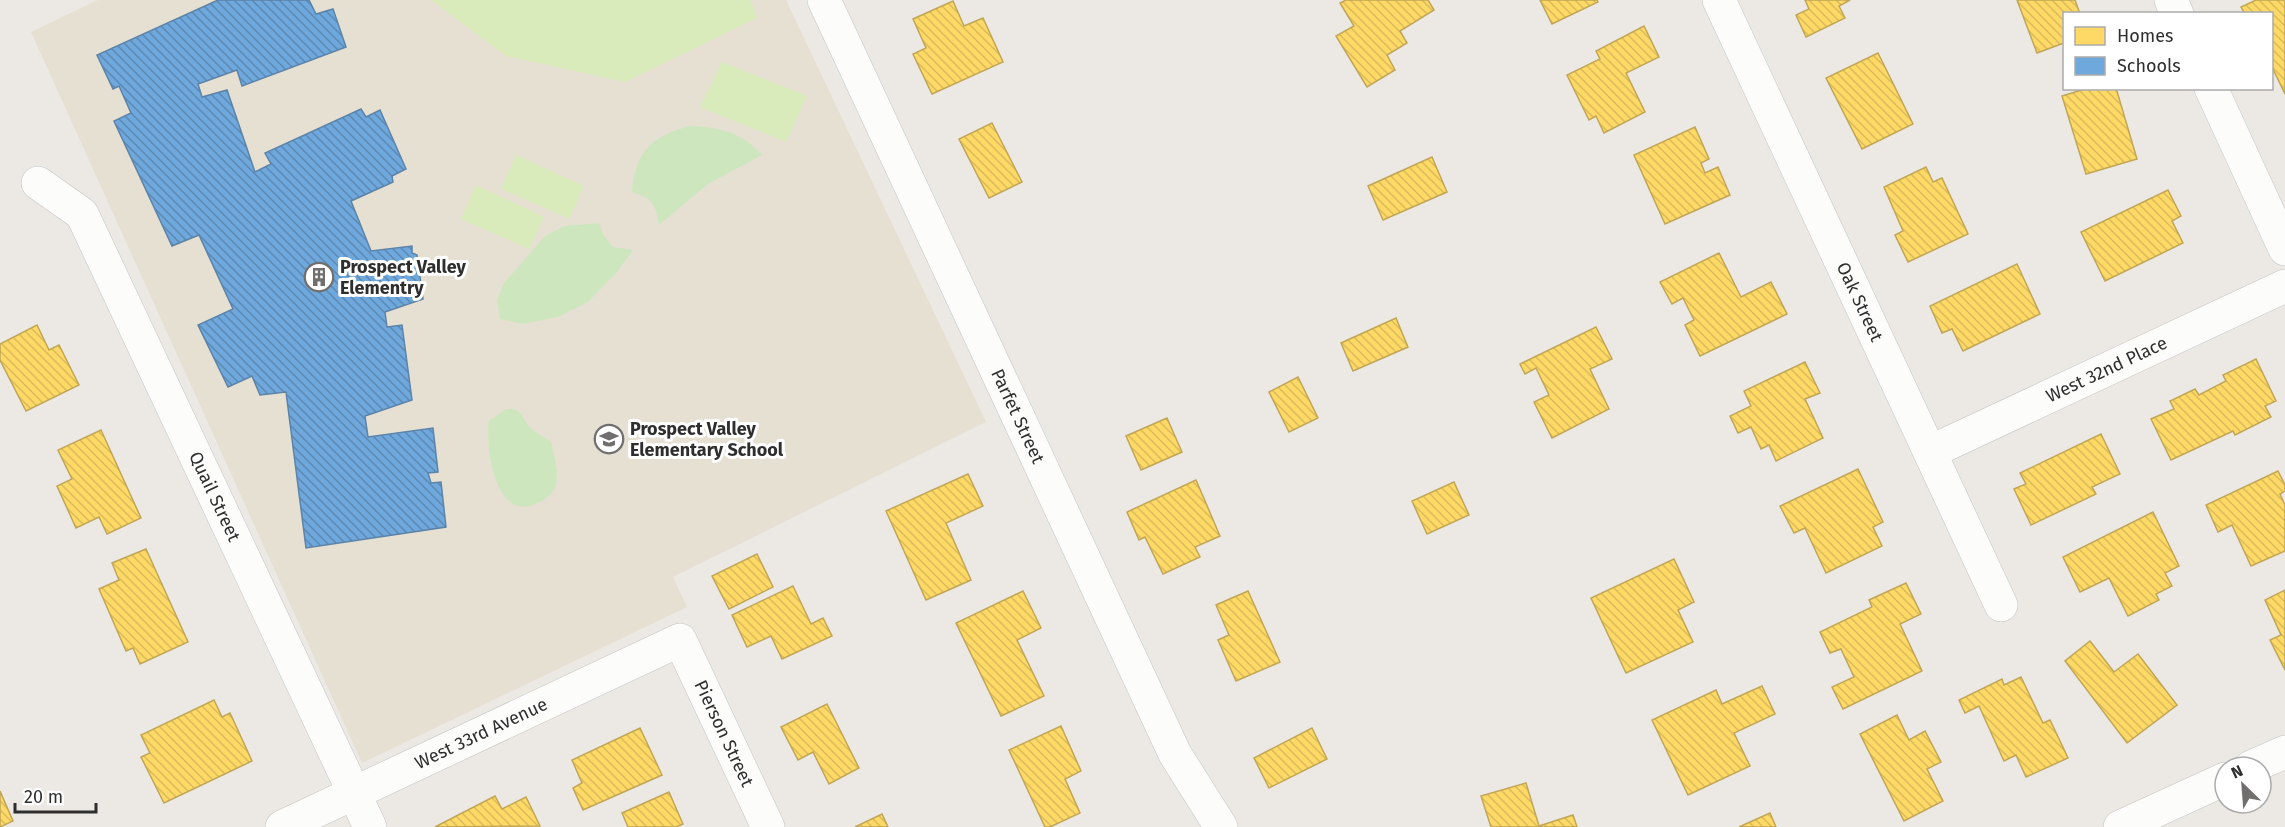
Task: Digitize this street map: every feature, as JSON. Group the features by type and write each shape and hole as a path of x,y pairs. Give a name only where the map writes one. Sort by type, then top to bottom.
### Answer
{"street":[{"name":"Parfet Street","path":"824,0 1175,754 1221,827"},
{"name":"Oak Street","path":"1719,0 2001,605"},
{"path":"2212,90 2285,249"},
{"name":"Quail Street","path":"38,183 82,214 370,827"},
{"name":"West 32nd Place","path":"1930,452 2285,286"},
{"name":"West 33rd Avenue","path":"282,827 680,640"},
{"name":"Pierson Street","path":"680,640 768,827"},
{"path":"2120,827 2213,784"}],"shaded area":[{"path":"98,0 786,0 986,422 673,577 687,607 362,763 31,32"}],"green space":[{"path":"431,0 750,0 757,18 625,82 506,56"},
{"path":"722,62 807,96 786,142 700,107"},
{"path":"690,126 729,132 747,141 762,155 708,184 659,225 652,203 645,197 632,192 637,166 641,156 655,141 676,130"},
{"path":"516,155 584,186 569,219 501,189"},
{"path":"476,185 544,217 529,249 461,219"},
{"path":"599,223 604,236 613,247 633,250 617,272 588,302 558,317 523,324 500,319 497,300 504,283 545,236 564,226"},
{"path":"506,409 519,412 531,428 551,442 556,465 557,477 552,492 538,503 523,507 512,503 503,493 491,464 489,421"}],"building: Homes":[{"path":"1346,0 1428,0 1434,10 1400,31 1407,43 1387,55 1395,70 1367,87 1336,36 1354,26 1340,3"},
{"path":"1540,0 1597,0 1598,2 1552,24"},
{"path":"1805,0 1850,0 1839,6 1845,18 1806,37 1796,15 1809,9"},
{"path":"2017,0 2075,0 2079,12 2063,12 2063,43 2037,53"},
{"path":"2256,0 2284,0 2285,94 2273,69 2273,12 2244,12 2241,7"},
{"path":"953,1 964,26 983,18 1003,62 932,94 913,54 926,48 913,19"},
{"path":"1644,26 1659,57 1626,73 1645,112 1604,133 1596,116 1589,120 1567,75 1600,59 1596,51"},
{"path":"1878,53 1913,124 1862,149 1826,78"},
{"path":"2082,90 2117,90 2137,159 2086,174 2062,96"},
{"path":"992,123 1022,182 989,198 959,139"},
{"path":"1695,127 1709,159 1701,163 1705,173 1718,167 1730,195 1665,224 1634,155"},
{"path":"1432,157 1447,192 1383,220 1368,186"},
{"path":"1926,167 1933,182 1942,178 1968,234 1908,262 1895,235 1903,231 1884,187"},
{"path":"2168,190 2181,216 2172,221 2183,243 2105,281 2081,232"},
{"path":"1719,253 1741,297 1771,282 1787,314 1700,356 1685,325 1694,320 1683,298 1672,304 1660,282"},
{"path":"2017,264 2040,314 1963,351 1952,329 1942,333 1930,306"},
{"path":"1396,318 1408,347 1353,371 1341,343"},
{"path":"37,325 49,350 59,345 79,385 26,411 0,360 0,344"},
{"path":"1596,327 1612,359 1590,369 1609,409 1552,438 1534,402 1549,395 1536,368 1525,374 1520,364"},
{"path":"2256,359 2276,401 2265,406 2271,417 2235,435 2233,431 2171,460 2151,419 2174,409 2170,401 2195,389 2199,395 2226,381 2223,375"},
{"path":"1805,362 1820,393 1805,399 1823,438 1776,461 1769,445 1761,449 1751,427 1738,433 1730,416 1751,406 1744,391"},
{"path":"1298,377 1318,418 1289,432 1269,392"},
{"path":"1167,418 1182,452 1141,470 1126,436"},
{"path":"101,430 141,518 107,534 99,517 76,528 57,486 72,479 58,450"},
{"path":"2101,434 2120,474 2092,487 2096,494 2031,525 2014,489 2026,484 2020,473"},
{"path":"1858,469 1883,522 1873,527 1882,546 1826,573 1805,528 1794,533 1780,506"},
{"path":"2278,471 2285,485 2285,491 2280,494 2285,505 2285,551 2251,566 2232,525 2218,532 2206,505"},
{"path":"968,474 983,506 946,523 971,580 926,600 886,511"},
{"path":"1196,480 1220,536 1195,547 1200,557 1163,574 1145,537 1139,540 1127,512"},
{"path":"1454,482 1469,515 1427,534 1412,501"},
{"path":"2153,512 2179,566 2165,573 2172,586 2156,594 2159,600 2128,616 2109,578 2080,592 2063,557"},
{"path":"146,549 188,642 140,664 133,648 126,651 99,589 119,580 112,563"},
{"path":"757,554 773,587 729,609 712,576"},
{"path":"1674,559 1694,602 1678,610 1693,642 1626,673 1591,598"},
{"path":"1906,583 1921,614 1900,624 1922,671 1843,709 1832,687 1854,677 1841,649 1830,653 1820,632 1872,607 1869,600"},
{"path":"793,586 811,624 823,618 832,636 782,659 771,636 747,647 732,615"},
{"path":"2285,590 2285,670 2270,640 2281,635 2265,600"},
{"path":"1023,591 1041,628 1017,640 1044,696 1001,716 956,623"},
{"path":"1248,591 1280,662 1236,681 1218,640 1229,635 1216,605"},
{"path":"2090,641 2114,672 2138,654 2177,705 2127,743 2065,661"},
{"path":"2021,677 2043,723 2050,720 2068,758 2026,777 2016,755 2004,761 1979,706 1965,713 1959,700 2002,679 2004,685"},
{"path":"1762,686 1775,714 1734,733 1750,766 1688,795 1652,720 1716,690 1722,704"},
{"path":"214,700 222,717 230,713 252,761 164,803 141,757 150,753 141,735"},
{"path":"827,704 859,768 829,784 813,752 798,760 781,727"},
{"path":"1897,715 1909,740 1925,731 1941,762 1927,769 1943,801 1904,821 1860,734"},
{"path":"1061,726 1081,771 1065,779 1080,813 1050,827 1045,827 1009,750"},
{"path":"640,728 662,775 583,810 573,788 582,783 572,760"},
{"path":"1312,728 1327,759 1269,788 1254,758"},
{"path":"1526,783 1539,826 1573,815 1577,827 1491,827 1481,796"},
{"path":"0,791 13,821 0,827"},
{"path":"669,792 683,824 676,827 628,827 622,813"},
{"path":"495,796 502,809 526,797 540,826 435,827"},
{"path":"1770,813 1776,827 1739,827"},
{"path":"882,814 888,827 855,827"}],"building: Schools":[{"name":"Prospect Valley Elementry","path":"218,0 309,0 316,14 333,9 346,47 242,86 237,70 198,84 202,97 227,90 255,172 271,164 265,153 361,109 366,117 380,110 406,169 392,176 393,182 351,201 371,251 412,246 412,253 417,255 423,299 385,312 387,327 402,325 412,400 365,416 368,437 433,428 438,472 428,473 431,483 441,482 446,527 306,548 286,392 260,395 252,376 228,387 198,325 233,309 199,235 172,246 114,121 131,113 119,86 113,89 97,55"}],"place":[{"name":"Prospect Valley Elementry","path":"319,277"},
{"name":"Prospect Valley Elementary School","path":"609,439"}]}
